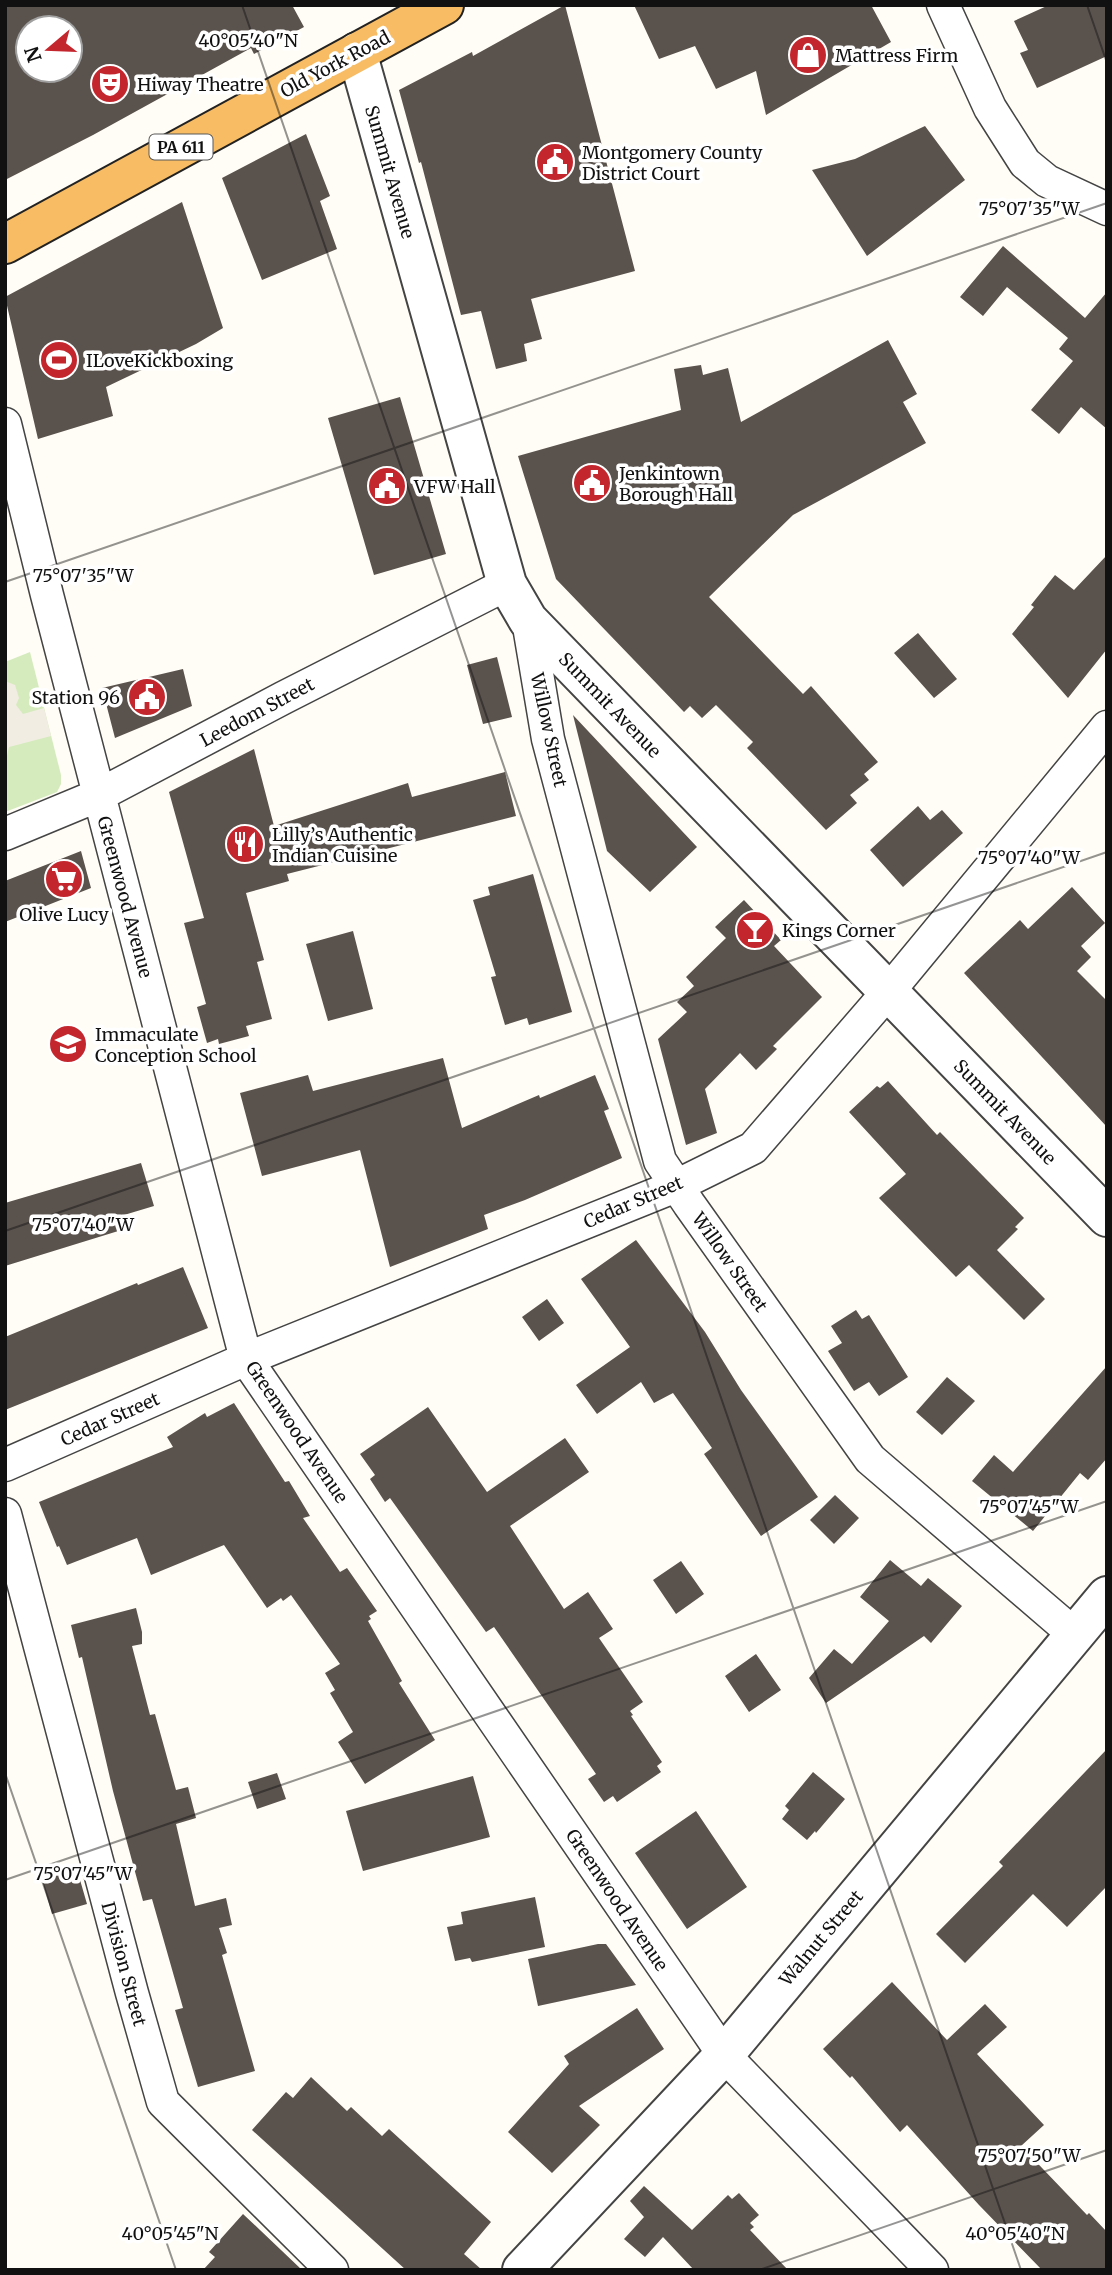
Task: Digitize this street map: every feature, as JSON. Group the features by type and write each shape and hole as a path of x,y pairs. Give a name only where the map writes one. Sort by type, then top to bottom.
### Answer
{"highway":[{"name":"Old York Road","path":"5,244 444,5"}],"street":[{"path":"943,5 990,108 1025,163 1047,181 1107,209"},
{"name":"Summit Avenue","path":"357,52 507,584 528,620 1107,1217"},
{"name":"Greenwood Avenue","path":"5,424 246,1359 724,2055 932,2270"},
{"name":"Leedom Street","path":"5,834 99,795 507,584"},
{"name":"Willow Street","path":"528,620 551,752 660,1161 870,1459 1074,1634"},
{"name":"Cedar Street","path":"5,1465 246,1359 676,1186 753,1148 888,992 1107,727"},
{"name":"Division Street","path":"5,1514 128,1980 163,2102 331,2270"},
{"name":"Walnut Street","path":"522,2270 724,2055 1107,1596"}],"green space":[{"path":"30,652 61,784 57,792 5,812 5,662"}],"shaded area":[{"path":"5,681 15,685 19,698 16,705 23,714 44,708 51,736 9,747 5,765"}],"building":[{"path":"5,5 292,5 304,27 254,54 251,48 5,180"},
{"path":"565,5 635,271 531,299 542,339 524,344 527,361 496,369 481,311 461,315 399,90 472,52 473,56"},
{"name":"Mattress Firm","path":"634,5 871,5 891,42 766,115 756,71 716,89 695,46 659,59"},
{"path":"1049,5 1107,5 1107,56 1037,88 1020,53 1028,50 1014,21"},
{"path":"925,126 965,180 867,256 812,170 855,159"},
{"path":"306,134 330,196 320,201 337,249 262,280 222,178"},
{"path":"182,202 223,328 196,344 106,387 113,416 38,439 5,297"},
{"path":"1003,246 1085,318 1107,292 1107,429 1081,407 1059,434 1031,410 1073,361 1059,349 1068,338 1007,287 983,316 960,297"},
{"path":"888,340 917,394 903,402 926,443 793,515 709,597 803,694 811,686 878,762 864,774 869,780 850,795 857,803 826,830 747,748 753,742 716,705 702,718 690,706 684,712 556,579 518,456 681,410 674,369 701,365 703,375 728,368 741,422"},
{"name":"VFW Hall","path":"400,397 446,554 374,575 328,418"},
{"path":"1107,555 1107,649 1068,698 1012,634 1055,575 1074,590"},
{"path":"918,633 957,679 934,698 894,653"},
{"path":"497,657 512,717 483,724 467,665"},
{"name":"Station 96","path":"183,669 192,706 115,738 102,688"},
{"path":"573,715 697,847 650,892 607,851"},
{"path":"254,749 274,826 408,783 412,797 505,772 516,816 287,874 289,881 246,893 264,960 257,962 272,1019 246,1026 249,1036 219,1044 218,1039 207,1043 197,1007 206,1004 184,923 204,918 169,792"},
{"path":"918,806 930,820 942,810 963,833 903,887 870,850"},
{"path":"81,851 91,888 5,922 5,881"},
{"path":"533,874 572,1012 529,1025 527,1018 505,1025 491,977 496,976 473,900 490,895 488,887"},
{"path":"1072,887 1105,923 1081,946 1091,957 1077,971 1107,1001 1107,1127 964,973 1020,920 1028,929"},
{"path":"744,900 781,940 774,946 822,997 773,1046 777,1049 756,1070 740,1053 705,1089 717,1133 686,1145 658,1039 687,1012 677,1002 694,986 686,977 726,938 715,927"},
{"path":"353,931 373,1009 328,1021 306,944"},
{"path":"443,1058 462,1128 539,1095 540,1098 595,1075 609,1109 604,1111 622,1158 484,1215 488,1229 390,1267 360,1150 262,1176 240,1093 308,1075 313,1091"},
{"path":"888,1081 937,1135 940,1132 1024,1218 1015,1227 1018,1229 997,1250 1045,1299 1024,1320 969,1265 956,1277 879,1198 906,1174 849,1112 877,1086 880,1088"},
{"path":"141,1163 154,1206 124,1215 128,1228 5,1266 5,1203"},
{"path":"636,1240 705,1332 741,1390 818,1497 761,1536 704,1454 712,1448 673,1393 654,1403 641,1382 597,1414 576,1385 630,1347 581,1279"},
{"path":"183,1267 208,1328 5,1410 5,1337"},
{"path":"547,1299 564,1323 539,1341 522,1317"},
{"path":"856,1310 862,1319 869,1315 908,1377 879,1396 869,1382 854,1391 828,1351 842,1343 831,1326"},
{"path":"1107,1366 1107,1458 1088,1480 1080,1473 1033,1531 972,1481 994,1455 1013,1472"},
{"path":"947,1377 975,1401 942,1435 916,1412"},
{"path":"234,1403 285,1482 289,1481 310,1516 303,1518 340,1572 347,1568 377,1611 369,1616 371,1619 368,1621 402,1681 399,1683 435,1740 365,1784 338,1742 353,1732 330,1693 335,1690 325,1673 340,1664 291,1595 283,1601 281,1598 267,1608 224,1545 151,1575 137,1538 67,1565 39,1502 173,1447 167,1437 205,1413 207,1417"},
{"path":"428,1407 487,1492 565,1438 589,1472 510,1526 564,1609 588,1592 613,1629 599,1638 643,1702 630,1711 633,1715 631,1716 662,1762 657,1766 661,1772 617,1802 613,1796 604,1802 588,1779 596,1774 494,1627 486,1632 390,1498 385,1502 370,1479 375,1475 360,1454"},
{"path":"835,1495 859,1518 834,1544 810,1520"},
{"path":"890,1560 921,1586 928,1578 962,1606 931,1643 924,1636 826,1703 809,1678 834,1649 852,1664 889,1621 860,1597"},
{"path":"681,1561 704,1594 676,1614 653,1580"},
{"path":"136,1608 142,1644 132,1646 150,1715 155,1714 176,1790 188,1787 196,1818 176,1824 195,1906 226,1898 232,1925 219,1928 227,1953 222,1955 255,2071 198,2087 175,2010 183,2008 152,1899 143,1901 113,1791 82,1657 79,1658 71,1625"},
{"path":"756,1654 781,1690 749,1712 725,1676"},
{"path":"1107,1749 1107,1886 1067,1927 1033,1894 965,1963 936,1934 1003,1866 999,1862"},
{"path":"813,1772 845,1799 807,1840 782,1819 789,1810 785,1806"},
{"path":"277,1773 286,1799 257,1809 248,1782"},
{"path":"473,1776 490,1837 363,1871 346,1811"},
{"path":"696,1811 747,1887 687,1929 635,1853"},
{"path":"76,1866 87,1904 52,1914 41,1877"},
{"path":"535,1897 545,1947 472,1962 470,1958 455,1961 447,1927 463,1924 461,1912"},
{"path":"606,1944 636,1985 538,2006 528,1959"},
{"path":"892,1982 947,2040 985,2004 1007,2027 977,2054 1044,2125 1021,2146 1087,2215 1089,2213 1107,2232 1107,2270 1042,2270 907,2125 900,2132 852,2076 850,2078 823,2049"},
{"path":"637,2008 664,2049 579,2106 600,2125 552,2173 508,2132 569,2064 564,2056"},
{"path":"311,2077 347,2111 351,2107 382,2136 389,2129 491,2222 464,2254 482,2270 406,2270 252,2130 286,2092 293,2098"},
{"path":"644,2186 692,2230 728,2195 732,2199 739,2193 759,2215 750,2223 754,2227 750,2230 788,2270 694,2270 663,2237 645,2257 624,2239 644,2217 630,2201"},
{"path":"243,2214 302,2270 203,2270 215,2257 209,2252"}],"place":[{"name":"Mattress Firm","path":"808,55"},
{"name":"Hiway Theatre","path":"110,84"},
{"name":"Montgomery County District Court","path":"555,162"},
{"name":"ILoveKickboxing","path":"59,360"},
{"name":"Jenkintown Borough Hall","path":"592,483"},
{"name":"VFW Hall","path":"387,486"},
{"name":"Station 96","path":"147,697"},
{"name":"Lilly’s Authentic Indian Cuisine","path":"245,844"},
{"name":"Olive Lucy","path":"64,879"},
{"name":"Kings Corner","path":"755,930"},
{"name":"Immaculate Conception School","path":"68,1044"}]}
